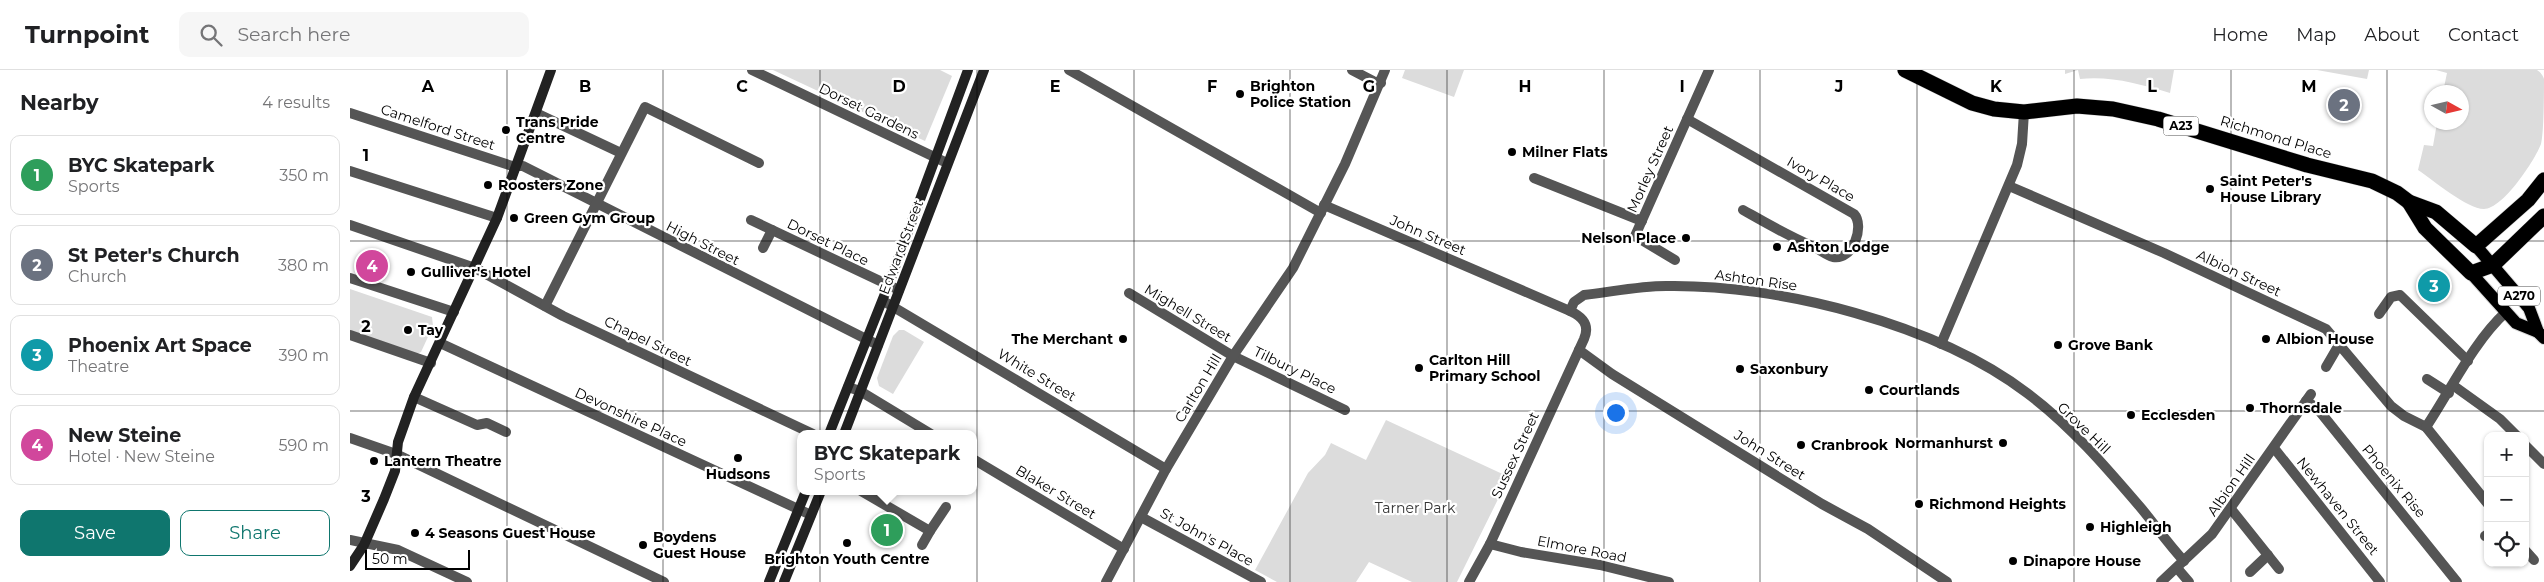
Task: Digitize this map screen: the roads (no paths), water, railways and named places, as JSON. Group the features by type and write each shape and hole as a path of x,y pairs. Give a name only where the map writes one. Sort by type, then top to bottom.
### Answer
{"highway":[{"name":"A23","path":"1905,70 1972,103 1994,109 2024,112"},
{"name":"Richmond Place","path":"2024,112 2077,106 2114,108 2158,118 2307,165 2372,181 2398,193 2410,202"},
{"path":"2476,246 2528,200 2544,180"},
{"name":"A23","path":"2410,202 2436,212 2476,246"},
{"name":"A23","path":"2410,202 2425,228 2470,271"},
{"path":"2470,271 2493,265 2544,216"}],"main road":[{"name":"A270","path":"2476,246 2529,308 2541,335"},
{"path":"2470,271 2476,246"},
{"name":"A270","path":"2470,271 2516,323 2541,335"}],"street":[{"path":"350,566 364,545 395,471 396,454 414,397 497,218 551,70"},
{"name":"Dorset Gardens","path":"752,70 947,163"},
{"name":"Edward Street","path":"831,430 888,286 934,157 968,70"},
{"name":"Edward Street","path":"845,430 984,70"},
{"name":"John Street","path":"1070,70 1322,209 1580,316 1585,323 1587,331 1584,339"},
{"path":"1352,70 1381,83"},
{"name":"Carlton Hill","path":"1106,582 1166,469 1233,356 1293,268 1381,83 1385,70"},
{"name":"Morley Street","path":"1676,260 1635,236 1709,70"},
{"path":"545,306 645,107 759,163"},
{"path":"1941,344 2009,186 2022,144 2024,112"},
{"name":"Camelford Street","path":"350,113 517,166"},
{"path":"536,113 621,154"},
{"name":"Ivory Place","path":"1687,119 1854,214 1860,228 1847,253 1840,257 1834,257 1798,241 1743,210"},
{"name":"High Street","path":"517,166 523,166 878,345"},
{"path":"350,170 497,218"},
{"path":"1534,178 1642,220"},
{"name":"Albion Street","path":"2009,186 2164,253 2326,329 2340,343 2391,406 2404,416 2426,427"},
{"name":"Dorset Place","path":"751,220 899,290"},
{"name":"Chapel Street","path":"350,225 474,268 545,306 805,430"},
{"name":"Dorset Place","path":"764,248 772,230"},
{"path":"350,278 454,312"},
{"name":"Ashton Rise","path":"1570,311 1577,299 1584,295 1666,286 1702,286 1785,297 1878,320 1941,344"},
{"name":"Mighell Street","path":"1130,293 1233,356"},
{"path":"2380,314 2391,297 2400,295 2468,361"},
{"name":"White Street","path":"882,301 894,306 1166,469"},
{"path":"2484,499 2426,427 2468,361 2506,312"},
{"path":"350,335 431,363"},
{"name":"Sussex Street","path":"1469,582 1490,544 1584,339"},
{"name":"Devonshire Place","path":"440,343 811,515"},
{"path":"2326,367 2340,343"},
{"name":"Grove Hill","path":"1941,344 1999,375 2027,393 2091,452 2181,564 2189,582"},
{"name":"John Street","path":"1580,350 1612,374 1814,499 1868,528 1947,582"},
{"name":"Tilbury Place","path":"1233,356 1345,410"},
{"path":"2427,379 2451,389 2500,419 2513,432"},
{"path":"848,386 860,391 924,430"},
{"path":"414,397 477,425 487,423 506,432"},
{"name":"Albion Hill","path":"2161,582 2212,534 2309,397"},
{"name":"Phoenix Rise","path":"2309,397 2430,545 2457,582"},
{"path":"350,438 396,454 664,582"},
{"name":"Newhaven Street","path":"2274,448 2380,582"},
{"path":"2529,449 2544,464"},
{"name":"Blaker Street","path":"977,461 1124,549"},
{"path":"769,582 804,495"},
{"path":"784,582 819,495"},
{"path":"868,495 930,531"},
{"path":"922,545 946,507"},
{"path":"2231,509 2280,569"},
{"name":"St John's Place","path":"1141,516 1261,582"},
{"path":"350,540 364,545 398,550 467,582"},
{"name":"Elmore Road","path":"1490,544 1521,552 1600,565 1669,582"},
{"path":"2529,554 2534,560"},
{"path":"2250,572 2268,555"}],"place":[{"name":"Brighton Police Station","path":"1240,94"},
{"name":"St Peter's Church","path":"2344,105"},
{"name":"Trans Pride Centre","path":"506,130"},
{"name":"Milner Flats","path":"1512,152"},
{"name":"Roosters Zone","path":"488,185"},
{"name":"Saint Peter's House Library","path":"2210,189"},
{"name":"Green Gym Group","path":"514,218"},
{"name":"Nelson Place","path":"1686,238"},
{"name":"Ashton Lodge","path":"1777,247"},
{"name":"New Steine","path":"372,266"},
{"name":"Gulliver's Hotel","path":"411,272"},
{"name":"Phoenix Art Space","path":"2434,286"},
{"name":"Tay","path":"408,330"},
{"name":"The Merchant","path":"1123,339"},
{"name":"Albion House","path":"2266,339"},
{"name":"Grove Bank","path":"2058,345"},
{"name":"Carlton Hill Primary School","path":"1419,368"},
{"name":"Saxonbury","path":"1740,369"},
{"name":"Courtlands","path":"1869,390"},
{"name":"Thornsdale","path":"2250,408"},
{"name":"Ecclesden","path":"2131,415"},
{"name":"Normanhurst","path":"2003,443"},
{"name":"Cranbrook","path":"1801,445"},
{"name":"Hudsons","path":"738,458"},
{"name":"Lantern Theatre","path":"374,461"},
{"name":"Richmond Heights","path":"1919,504"},
{"name":"Highleigh","path":"2090,527"},
{"name":"BYC Skatepark","path":"887,530"},
{"name":"4 Seasons Guest House","path":"415,533"},
{"name":"Brighton Youth Centre","path":"847,543"},
{"name":"Boydens Guest House","path":"643,545"},
{"name":"Dinapore House","path":"2013,561"}],"park label":[{"name":"Tarner Park","path":"1415,508"}]}
